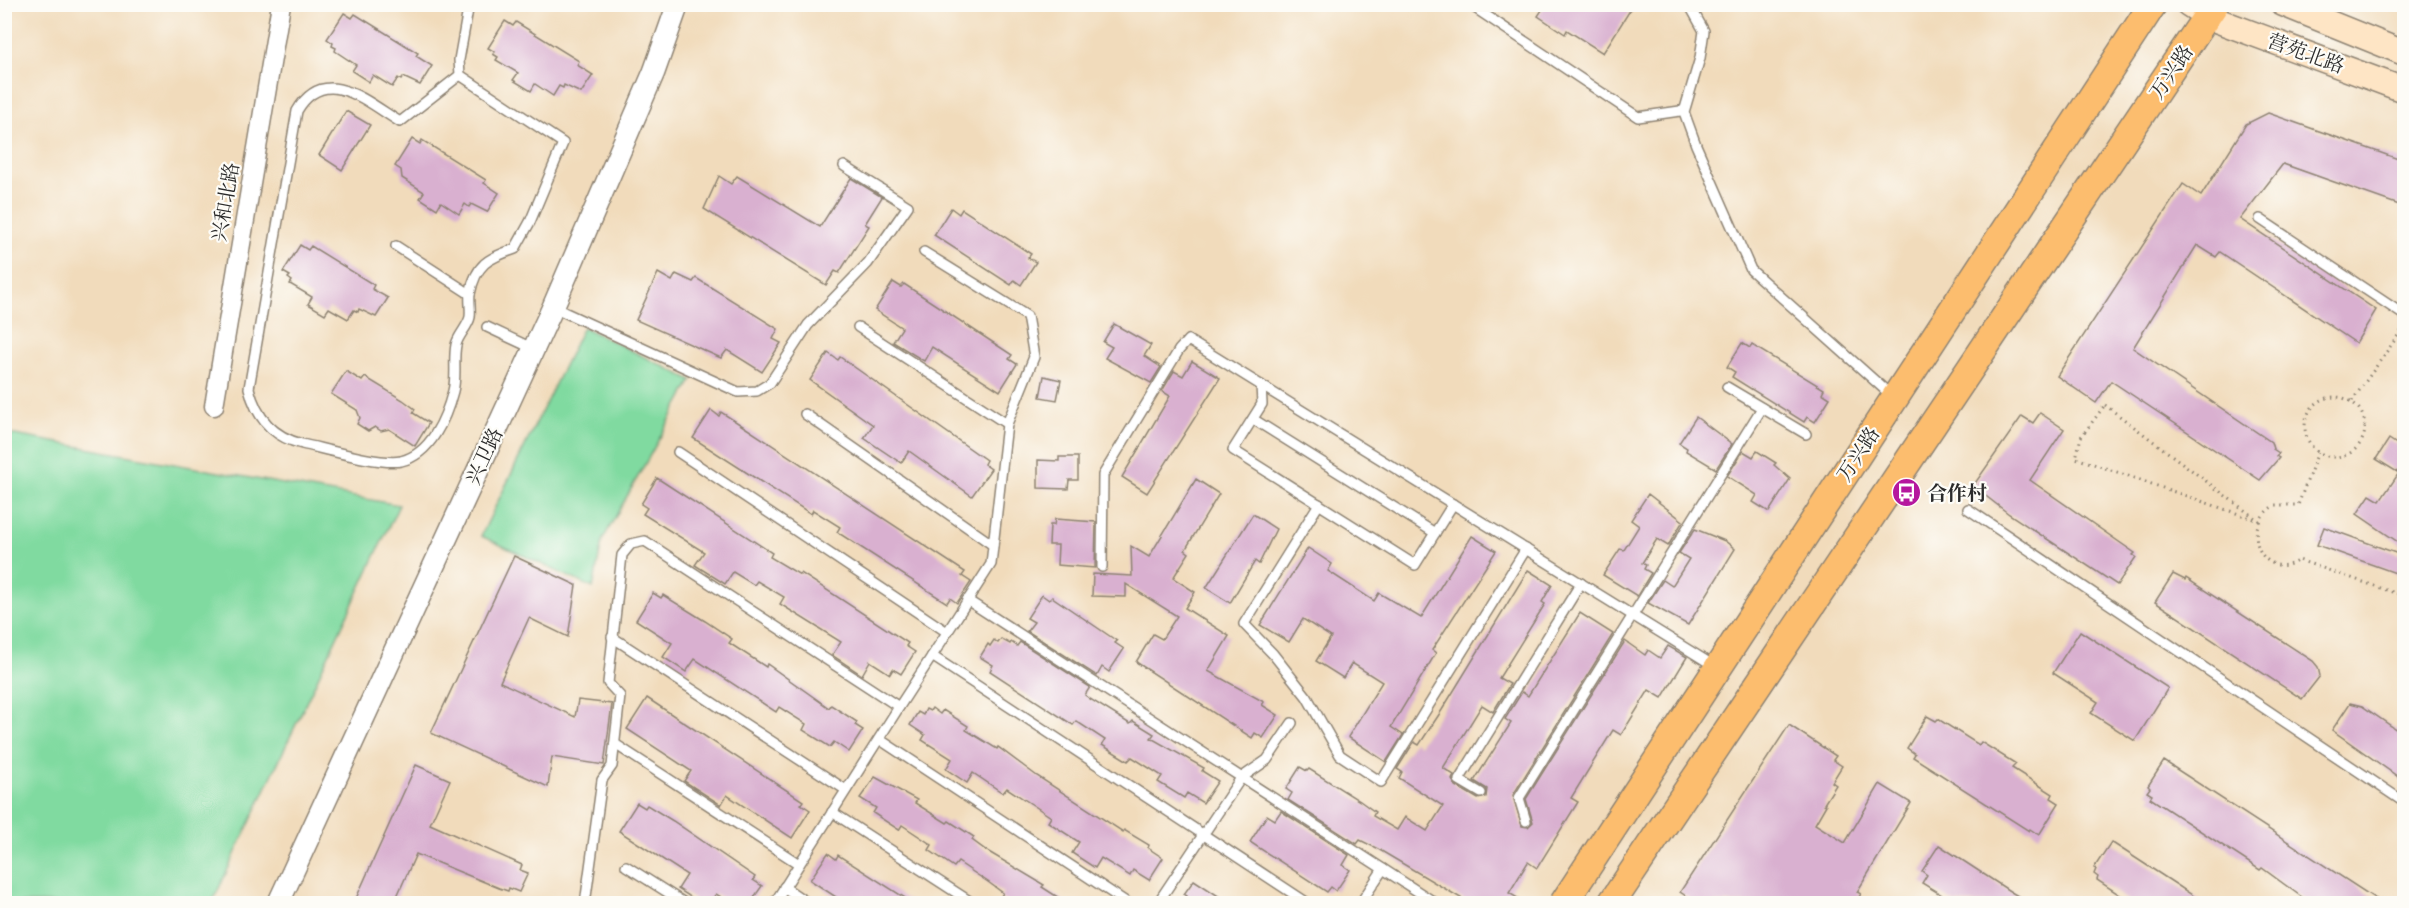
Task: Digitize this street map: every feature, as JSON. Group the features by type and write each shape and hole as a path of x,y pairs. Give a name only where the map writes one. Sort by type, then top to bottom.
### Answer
{"main road":[{"name":"万兴路","path":"1563,903 2153,4"},
{"name":"营苑北路","path":"2283,4 2404,53"},
{"name":"万兴路","path":"1611,903 2204,8"},
{"name":"营苑北路","path":"2204,8 2404,90"}],"street":[{"name":"兴和北路","path":"214,406 280,4"},
{"name":"兴卫路","path":"278,903 553,308 654,72 677,5"}],"lane":[{"path":"460,75 459,60 469,4"},
{"path":"1469,4 1638,117 1680,111"},
{"path":"1689,4 1704,31 1700,58 1684,112 1696,146 1751,270 1894,399"},
{"path":"460,75 563,142 530,222 515,249 489,257 480,268 470,294 473,320 456,344 453,390 436,432 430,443 411,457 389,462 292,441 264,421 252,400 249,388 295,120 302,104 315,92 324,89 343,89 400,122 460,75"},
{"path":"553,308 730,388 748,393 764,388 775,377 808,325 868,263 908,206 844,166"},
{"path":"2260,219 2404,315"},
{"path":"396,246 470,294"},
{"path":"774,903 991,564 1007,424 1034,357 1027,316 924,252"},
{"path":"487,327 534,349"},
{"path":"858,327 1007,424"},
{"path":"1102,567 1103,475 1179,350 1188,340 1718,668"},
{"path":"1261,385 1262,404 1233,450 1415,564 1453,504"},
{"path":"1727,387 1806,434"},
{"path":"1526,821 1519,798 1762,408"},
{"path":"805,414 993,544"},
{"path":"1253,419 1435,533"},
{"path":"678,452 947,632"},
{"path":"1319,504 1244,624 1273,654 1307,697 1340,756 1381,782 1526,549"},
{"path":"1968,509 2404,802"},
{"path":"585,903 602,780 612,766 615,744 620,696 608,683 622,555 631,544 645,541 899,707"},
{"path":"1481,794 1459,780 1581,583"},
{"path":"967,600 1437,903"},
{"path":"612,638 846,790"},
{"path":"932,656 1309,903"},
{"path":"1157,903 1241,778 1268,760 1292,723"},
{"path":"879,739 1129,903"},
{"path":"615,744 799,864"},
{"path":"832,812 974,903"},
{"path":"626,866 686,903"},
{"path":"1360,903 1383,869"},
{"path":"784,887 809,903"}],"path":[{"path":"2352,401 2404,327"},
{"path":"2335,396 2352,401 2358,407 2365,423 2362,440 2350,453 2342,456 2325,456 2318,452 2311,446 2304,430 2307,413 2319,400 2335,396"},
{"path":"2105,405 2259,521 2076,458 2081,437 2105,405"},
{"path":"2318,452 2298,504 2275,505 2259,521 2256,539 2262,555 2269,561 2282,565 2299,560 2404,596"}],"green space":[{"path":"583,327 692,380 602,541 593,588 481,536"},
{"path":"4,433 399,505 212,903 5,903"}],"building":[{"path":"1546,4 1634,4 1603,53 1567,30 1565,34 1538,16"},
{"path":"344,13 352,18 355,14 418,53 416,56 432,66 420,85 403,77 401,80 398,78 392,87 373,75 369,82 352,71 356,65 335,51 333,43 327,39"},
{"path":"505,21 513,26 516,22 579,61 577,65 593,75 581,93 564,85 563,88 559,86 553,96 535,84 531,91 513,80 518,73 496,60 498,57 493,54 495,52 488,48"},
{"path":"346,111 370,125 342,170 319,155"},
{"path":"2268,113 2404,161 2404,197 2402,206 2283,164 2240,219 2376,310 2356,343 2220,252 2216,257 2197,245 2133,348 2271,442 2273,449 2279,453 2276,456 2279,458 2260,480 2111,381 2096,403 2057,376 2183,184 2201,196 2246,124"},
{"path":"412,139 420,144 422,140 486,180 484,183 499,193 487,212 471,204 469,207 465,204 459,214 441,202 437,209 420,198 424,192 402,178 401,170 395,166"},
{"path":"719,176 731,184 737,176 820,227 851,178 882,197 865,224 869,226 839,273 835,271 826,285 704,209"},
{"path":"951,208 959,214 962,209 1031,254 1028,258 1036,262 1021,285 1014,280 1011,285 934,235"},
{"path":"300,245 308,250 311,246 374,285 372,289 388,298 376,317 359,309 358,312 354,310 348,319 329,308 325,314 308,304 312,297 290,284 292,281 288,278 290,276 283,272"},
{"path":"658,273 672,281 676,274 693,282 696,278 778,329 773,339 781,343 762,372 727,350 721,358 636,320"},
{"path":"893,282 901,287 904,284 1012,355 1009,359 1017,364 1000,391 932,347 924,361 893,342 902,328 875,310"},
{"path":"1114,324 1151,345 1144,356 1161,367 1151,383 1105,358 1112,347 1103,342"},
{"path":"1742,343 1750,348 1752,345 1824,389 1822,393 1830,398 1815,422 1807,417 1804,422 1732,377 1735,372 1727,367"},
{"path":"828,353 838,360 840,357 986,460 984,464 991,469 972,496 909,451 901,463 864,438 873,425 810,380"},
{"path":"1192,361 1220,378 1147,493 1122,477 1170,396 1162,391 1174,371 1183,376"},
{"path":"346,371 362,381 365,377 403,400 415,409 413,413 429,423 415,446 389,429 381,431 375,427 368,431 357,424 360,418 357,410 331,394"},
{"path":"1044,376 1061,380 1057,400 1040,397"},
{"path":"711,410 719,416 721,412 965,572 962,576 971,582 957,603 950,598 947,603 837,532 840,527 813,510 811,514 693,438"},
{"path":"2040,413 2064,429 2030,480 2135,553 2133,555 2136,557 2117,585 2009,514 1973,486 2022,416 2033,423"},
{"path":"1696,417 1732,444 1716,469 1686,451 1687,448 1679,443"},
{"path":"2389,439 2404,449 2404,546 2357,514 2370,495 2380,501 2399,473 2376,459"},
{"path":"1743,451 1753,457 1757,451 1776,463 1774,465 1790,479 1769,512 1753,502 1757,495 1727,476"},
{"path":"1059,457 1078,457 1078,480 1069,480 1068,489 1038,488 1038,460 1059,461"},
{"path":"657,478 772,553 770,557 800,575 801,573 908,643 906,646 915,652 901,674 893,669 890,674 870,661 862,675 832,655 841,642 780,604 784,597 757,581 754,585 733,572 725,584 695,565 704,552 643,514 647,508 641,504"},
{"path":"1196,479 1219,494 1185,550 1189,553 1173,578 1195,592 1185,608 1229,636 1208,671 1264,702 1262,705 1278,715 1263,738 1255,733 1252,738 1136,662 1153,634 1162,639 1177,616 1126,584 1126,597 1092,596 1093,574 1132,576 1131,546 1149,557"},
{"path":"1648,494 1683,521 1668,546 1657,539 1642,563 1646,565 1644,569 1651,573 1637,596 1603,575 1620,549 1624,550 1639,526 1631,520"},
{"path":"1253,514 1276,529 1259,564 1255,561 1230,603 1206,588"},
{"path":"1055,519 1096,522 1095,568 1057,565 1058,545 1049,545 1050,525 1054,525"},
{"path":"2324,527 2404,556 2404,576 2317,545"},
{"path":"1695,529 1725,541 1735,549 1688,625 1648,603 1663,580 1672,586 1689,559 1679,553"},
{"path":"1472,536 1496,551 1432,650 1436,653 1391,727 1403,735 1386,762 1348,737 1382,682 1352,663 1343,678 1316,661 1331,637 1303,619 1289,642 1260,625 1308,548 1332,564 1328,571 1374,601 1379,593 1421,618"},
{"path":"514,556 576,585 568,637 529,618 500,682 575,717 578,700 612,704 604,765 552,757 548,787 431,733"},
{"path":"1528,570 1552,585 1542,602 1545,604 1499,678 1510,684 1493,712 1482,705 1443,768 1454,775 1452,780 1456,786 1478,799 1486,797 1487,789 1474,781 1511,723 1505,719 1522,692 1528,696 1580,613 1613,634 1513,795 1522,826 1528,827 1533,822 1526,799 1625,641 1645,655 1648,650 1660,658 1668,646 1687,657 1662,698 1649,690 1621,735 1613,730 1571,798 1578,802 1537,868 1528,862 1509,893 1526,903 1469,903 1378,849 1360,840 1357,844 1288,800 1292,793 1286,789 1300,767 1307,771 1309,769 1360,801 1375,812 1373,816 1397,830 1405,817 1427,831 1443,806 1399,778 1402,772 1397,769 1414,742 1419,745"},
{"path":"2173,574 2185,580 2186,578 2313,661 2318,667 2320,676 2302,699 2155,602"},
{"path":"653,593 661,598 663,595 705,621 732,639 729,643 766,667 767,664 829,708 831,705 857,722 855,725 863,730 849,752 834,742 830,747 803,730 806,724 779,707 776,712 695,659 686,672 663,657 672,643 636,620"},
{"path":"1042,595 1049,600 1052,597 1117,641 1115,643 1124,649 1109,672 1102,667 1097,676 1027,631 1034,622 1027,618"},
{"path":"2080,631 2168,688 2135,741 2091,713 2098,702 2053,673"},
{"path":"1001,639 1017,646 1020,642 1090,687 1085,695 1090,699 1130,724 1133,721 1154,734 1151,738 1204,768 1202,771 1218,781 1203,803 1187,793 1184,798 1158,782 1162,776 1132,757 1128,761 1102,745 1105,740 1076,721 1073,725 990,671 993,665 980,657 988,644 990,646 994,640 998,643"},
{"path":"647,698 803,801 801,804 810,810 792,838 727,795 721,805 684,781 691,771 627,729"},
{"path":"2350,703 2362,706 2404,735 2404,781 2332,730"},
{"path":"932,708 940,714 943,710 968,726 966,730 997,749 998,747 1037,776 1123,832 1124,830 1149,845 1148,848 1163,858 1149,880 1133,870 1130,876 1101,858 1095,868 1072,853 1079,842 1048,822 1051,817 1036,807 1007,788 1003,793 973,773 967,783 946,769 952,759 922,740 925,735 910,725 918,712 923,715 926,709 930,711"},
{"path":"1927,716 1936,721 1938,719 1979,745 1981,742 2016,764 2012,768 2053,794 2051,798 2059,803 2039,835 2030,829 2029,831 1913,757 1915,754 1907,748"},
{"path":"1789,725 1836,756 1833,760 1842,766 1832,782 1836,785 1815,824 1845,843 1880,784 1911,803 1857,892 1861,894 1855,903 1685,903 1689,898 1680,892"},
{"path":"2164,761 2382,903 2310,903 2262,868 2260,870 2150,798 2152,795 2147,792 2150,788 2148,786"},
{"path":"416,765 450,780 430,824 522,865 520,870 528,873 519,892 509,888 508,891 499,888 416,854 394,903 354,903"},
{"path":"875,777 917,800 915,803 974,837 972,840 987,851 1044,885 1042,887 1067,903 1008,903 1000,898 1003,893 988,882 958,862 954,867 929,850 932,845 902,825 899,830 873,813 876,808 860,798"},
{"path":"637,803 645,808 647,805 673,821 755,877 753,880 762,886 750,903 731,903 716,894 709,903 700,903 678,889 687,875 619,831"},
{"path":"1281,811 1349,855 1343,865 1350,870 1336,891 1331,887 1327,892 1250,842 1267,815 1275,820"},
{"path":"2111,842 2204,903 2139,903 2134,900 2132,903 2097,880 2098,877 2094,874 2096,869 2094,868"},
{"path":"1939,845 2030,903 1955,903 1922,883 1927,875 1922,871"},
{"path":"828,853 836,859 838,855 913,903 832,903 836,897 810,880"},
{"path":"1194,880 1229,903 1182,903 1187,896 1184,894"}],"place":[{"name":"合作村","path":"1906,493"}]}
